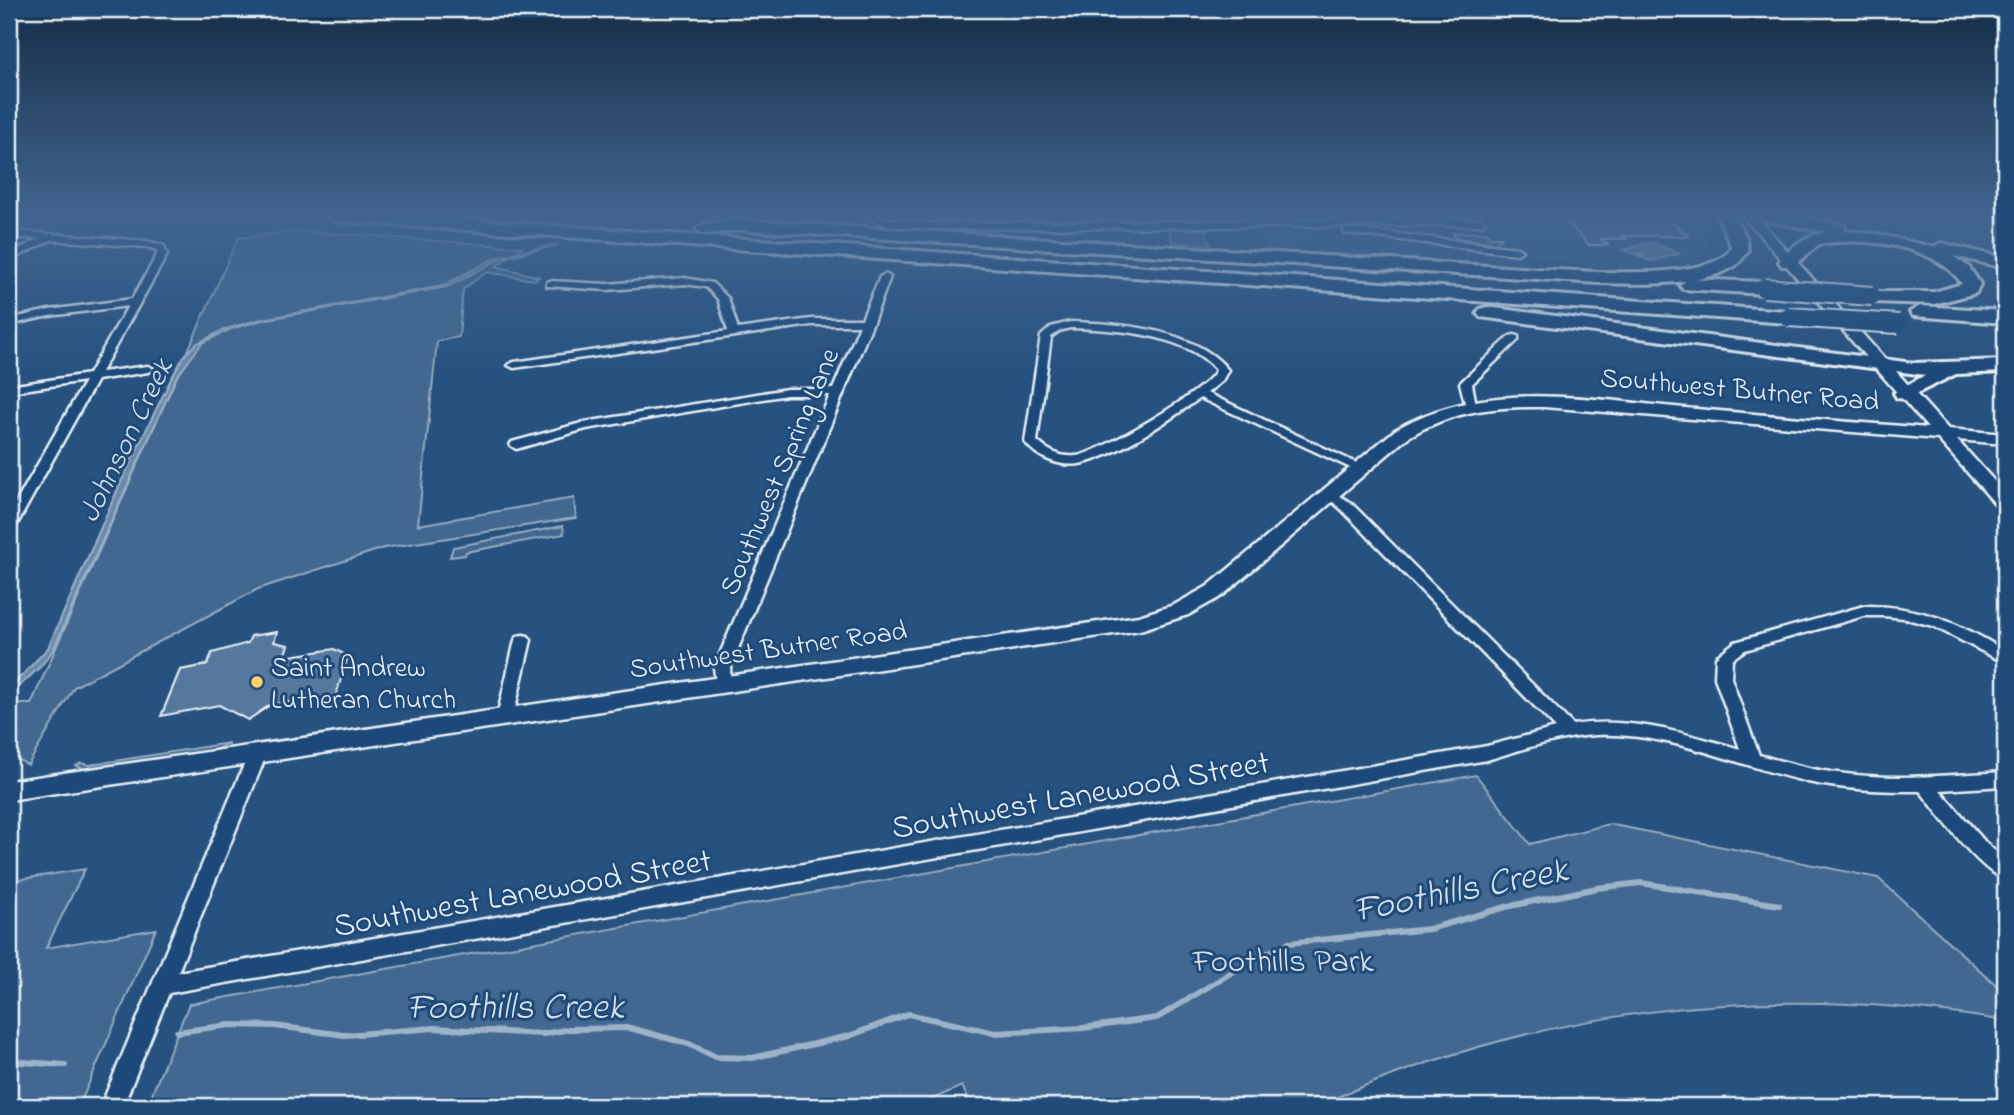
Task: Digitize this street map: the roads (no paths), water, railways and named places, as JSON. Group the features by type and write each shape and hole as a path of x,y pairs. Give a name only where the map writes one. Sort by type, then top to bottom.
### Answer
{"highway":[{"path":"1071,268 1212,278 1776,302 1879,303 2005,317"},
{"path":"1277,268 1776,302"},
{"path":"1445,268 1537,274 1669,276 1719,268"},
{"path":"1879,303 1950,296 1969,289 1971,284 1960,268"},
{"path":"1537,274 1776,302 1899,324 2005,330"},
{"path":"1212,278 1227,285 1634,330 1913,369 2005,366"},
{"path":"1905,393 1955,368"}],"main road":[{"path":"1905,393 1941,434"}],"street":[{"path":"9,526 16,503 155,268"},
{"path":"1793,268 1905,393"},
{"name":"Southwest Spring Lane","path":"723,685 722,668 885,277"},
{"path":"550,284 607,287 685,281 709,285 723,298 734,333"},
{"path":"9,322 49,313 135,302"},
{"path":"514,365 811,321 868,322"},
{"path":"1070,325 1098,326 1188,343 1209,352 1222,370 1219,378 1198,393 1095,457 1059,459 1041,452 1031,442 1046,335 1055,329 1070,325"},
{"path":"1470,405 1466,383 1514,338"},
{"path":"9,389 148,369"},
{"path":"516,445 585,426 787,392 836,392"},
{"path":"1198,393 1361,468"},
{"name":"Southwest Butner Road","path":"9,791 1099,630 1168,616 1215,591 1416,424 1470,405 1544,402 2005,439"},
{"path":"1941,434 2005,503"},
{"path":"1332,495 1569,731"},
{"path":"1752,760 1723,678 1724,657 1740,646 1864,611 1884,610 1945,623 2005,658"},
{"path":"505,717 523,640"},
{"name":"Southwest Lanewood Street","path":"164,984 1486,753 1569,731 1612,729 1634,732 1834,779 1924,784 2005,779"},
{"path":"112,1106 258,753"},
{"path":"1924,784 1978,846 2005,871"}],"waterway":[{"name":"Foothills Creek","path":"177,1032 230,1025 275,1026 345,1035 434,1028 543,1034 570,1029 630,1028 689,1044 716,1057 752,1058 849,1036 908,1014 995,1033 1083,1028 1157,1018 1247,963 1288,943 1429,929 1506,907 1597,888 1641,883 1779,905"},
{"name":"Foothills Creek","path":"9,1061 65,1065"}],"place":[{"name":"Saint Andrew Lutheran Church","path":"257,682"}],"water label":[{"name":"Johnson Creek","path":"125,440"}],"park label":[{"name":"Foothills Park","path":"1283,959"}]}
